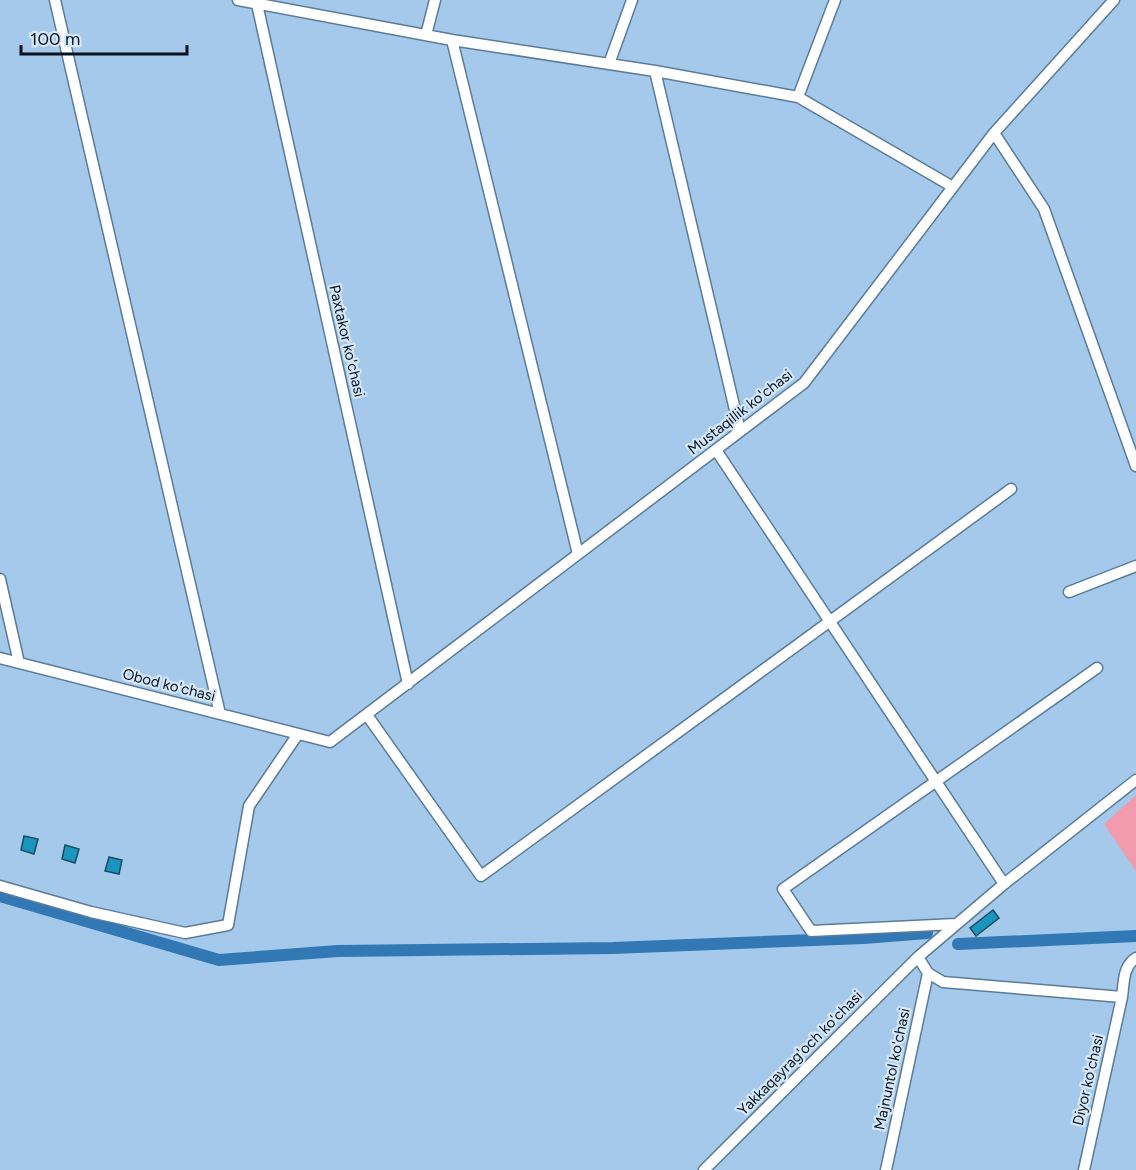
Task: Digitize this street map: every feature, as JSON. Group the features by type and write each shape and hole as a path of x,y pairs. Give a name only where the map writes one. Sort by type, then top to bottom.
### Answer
{"street":[{"path":"55,0 220,714"},
{"path":"238,0 452,40 655,71 798,97 953,187"},
{"path":"426,35 435,0"},
{"path":"609,64 632,0"},
{"path":"798,97 835,0"},
{"name":"Mustaqillik ko'chasi","path":"330,742 804,383 994,133 1114,0"},
{"name":"Paxtakor ko'chasi","path":"257,4 408,684"},
{"path":"452,40 578,554"},
{"path":"655,71 740,431"},
{"path":"994,133 1044,209 1136,466"},
{"path":"716,450 1004,884"},
{"path":"367,715 480,876 1011,489"},
{"path":"1069,592 1136,566"},
{"path":"0,579 19,663"},
{"name":"Obod ko'chasi","path":"0,658 330,742"},
{"path":"956,924 811,932 783,889 1097,668"},
{"path":"0,886 91,912 186,933 228,925 249,806 298,734"},
{"name":"Yakkaqayrag'och ko'chasi","path":"704,1170 918,957 1004,884 1136,780"},
{"path":"918,957 928,974 943,982 1122,997"},
{"name":"Diyor ko'chasi","path":"1084,1170 1122,997 1126,968 1129,962 1136,958"},
{"name":"Majnuntol ko'chasi","path":"886,1170 928,974"}],"shaded area":[{"path":"1136,795 1136,871 1104,824"}],"building":[{"path":"24,836 38,839 34,854 21,850"},
{"path":"65,845 79,849 75,863 62,859"},
{"path":"109,857 122,860 119,874 105,871"},
{"path":"993,910 999,918 976,936 970,928"}],"waterway":[{"path":"0,896 219,960 338,951 613,948 864,938 927,933"},
{"path":"958,944 1136,936"}]}
